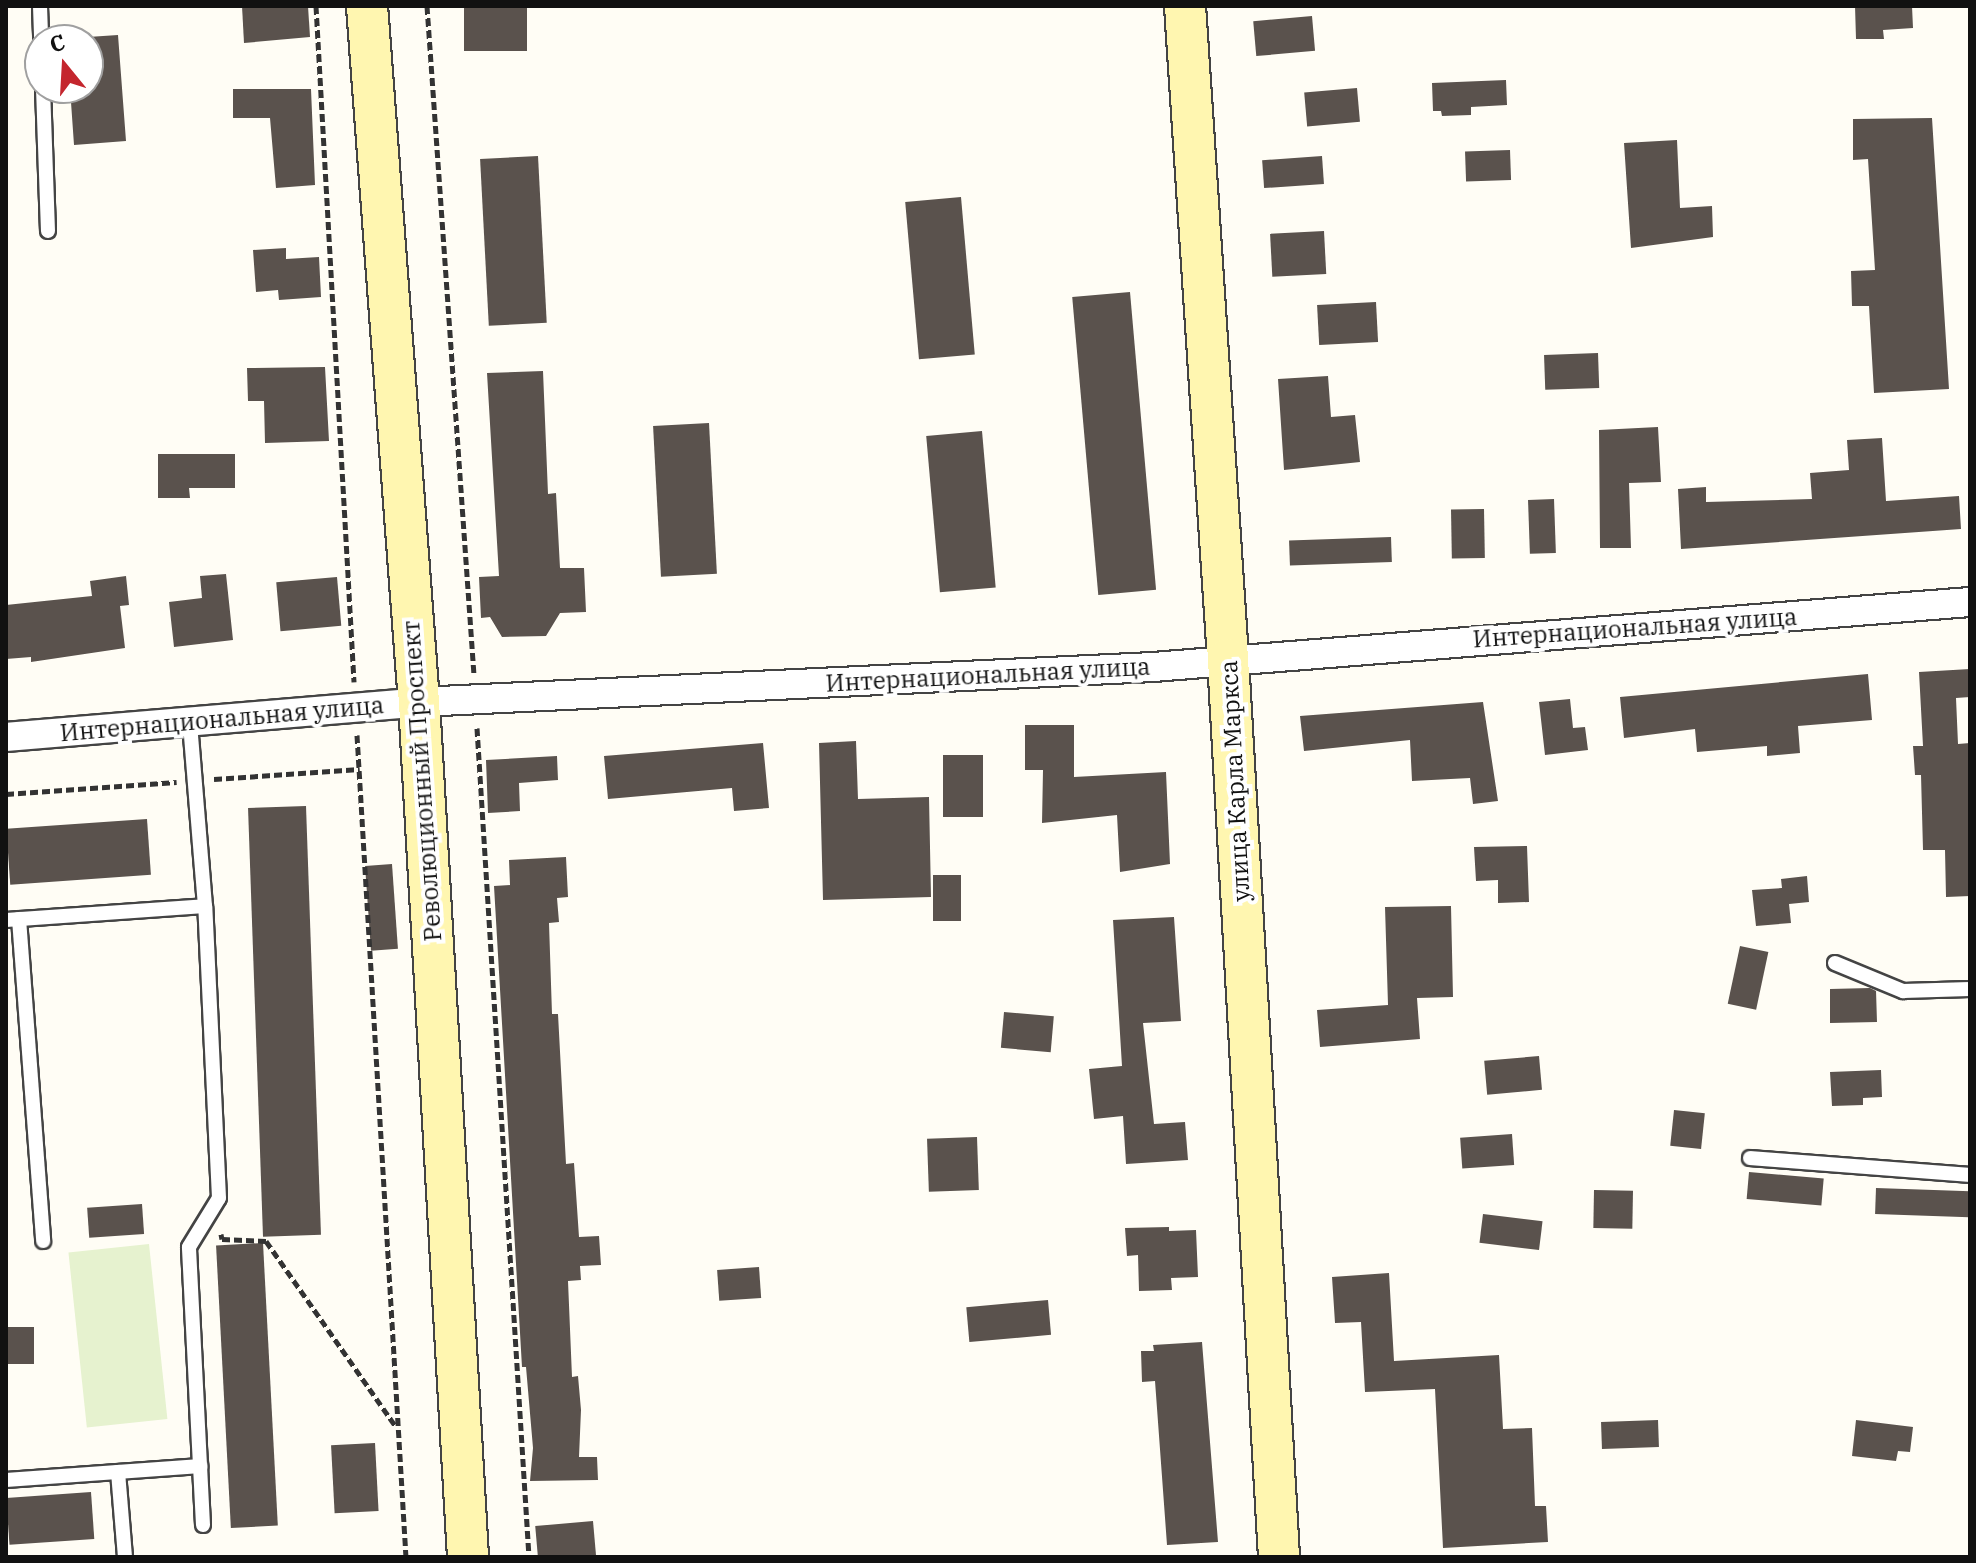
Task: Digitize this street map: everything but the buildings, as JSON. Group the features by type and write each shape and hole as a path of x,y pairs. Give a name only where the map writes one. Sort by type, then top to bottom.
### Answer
{"street":[{"name":"Революционный Проспект","path":"367,6 419,702 468,1557"},
{"name":"улица Карла Маркса","path":"1185,6 1228,659 1279,1557"},
{"name":"Интернациональная улица","path":"6,737 419,702 1153,667 1970,602"}],"lane":[{"path":"44,104 48,231"},
{"path":"190,722 205,906 219,1198 189,1247 203,1525"},
{"path":"43,1241 13,919 205,906"},
{"path":"1835,963 1903,991 1970,989"},
{"path":"1750,1158 1970,1175"},
{"path":"6,1480 200,1466"},
{"path":"118,1472 125,1557"}],"path":[{"path":"316,6 406,1557"},
{"path":"427,6 476,700 529,1557"},
{"path":"219,1198 222,1239 266,1241 396,1425"}],"green space":[{"path":"149,1244 167,1419 87,1428 68,1252"}]}
